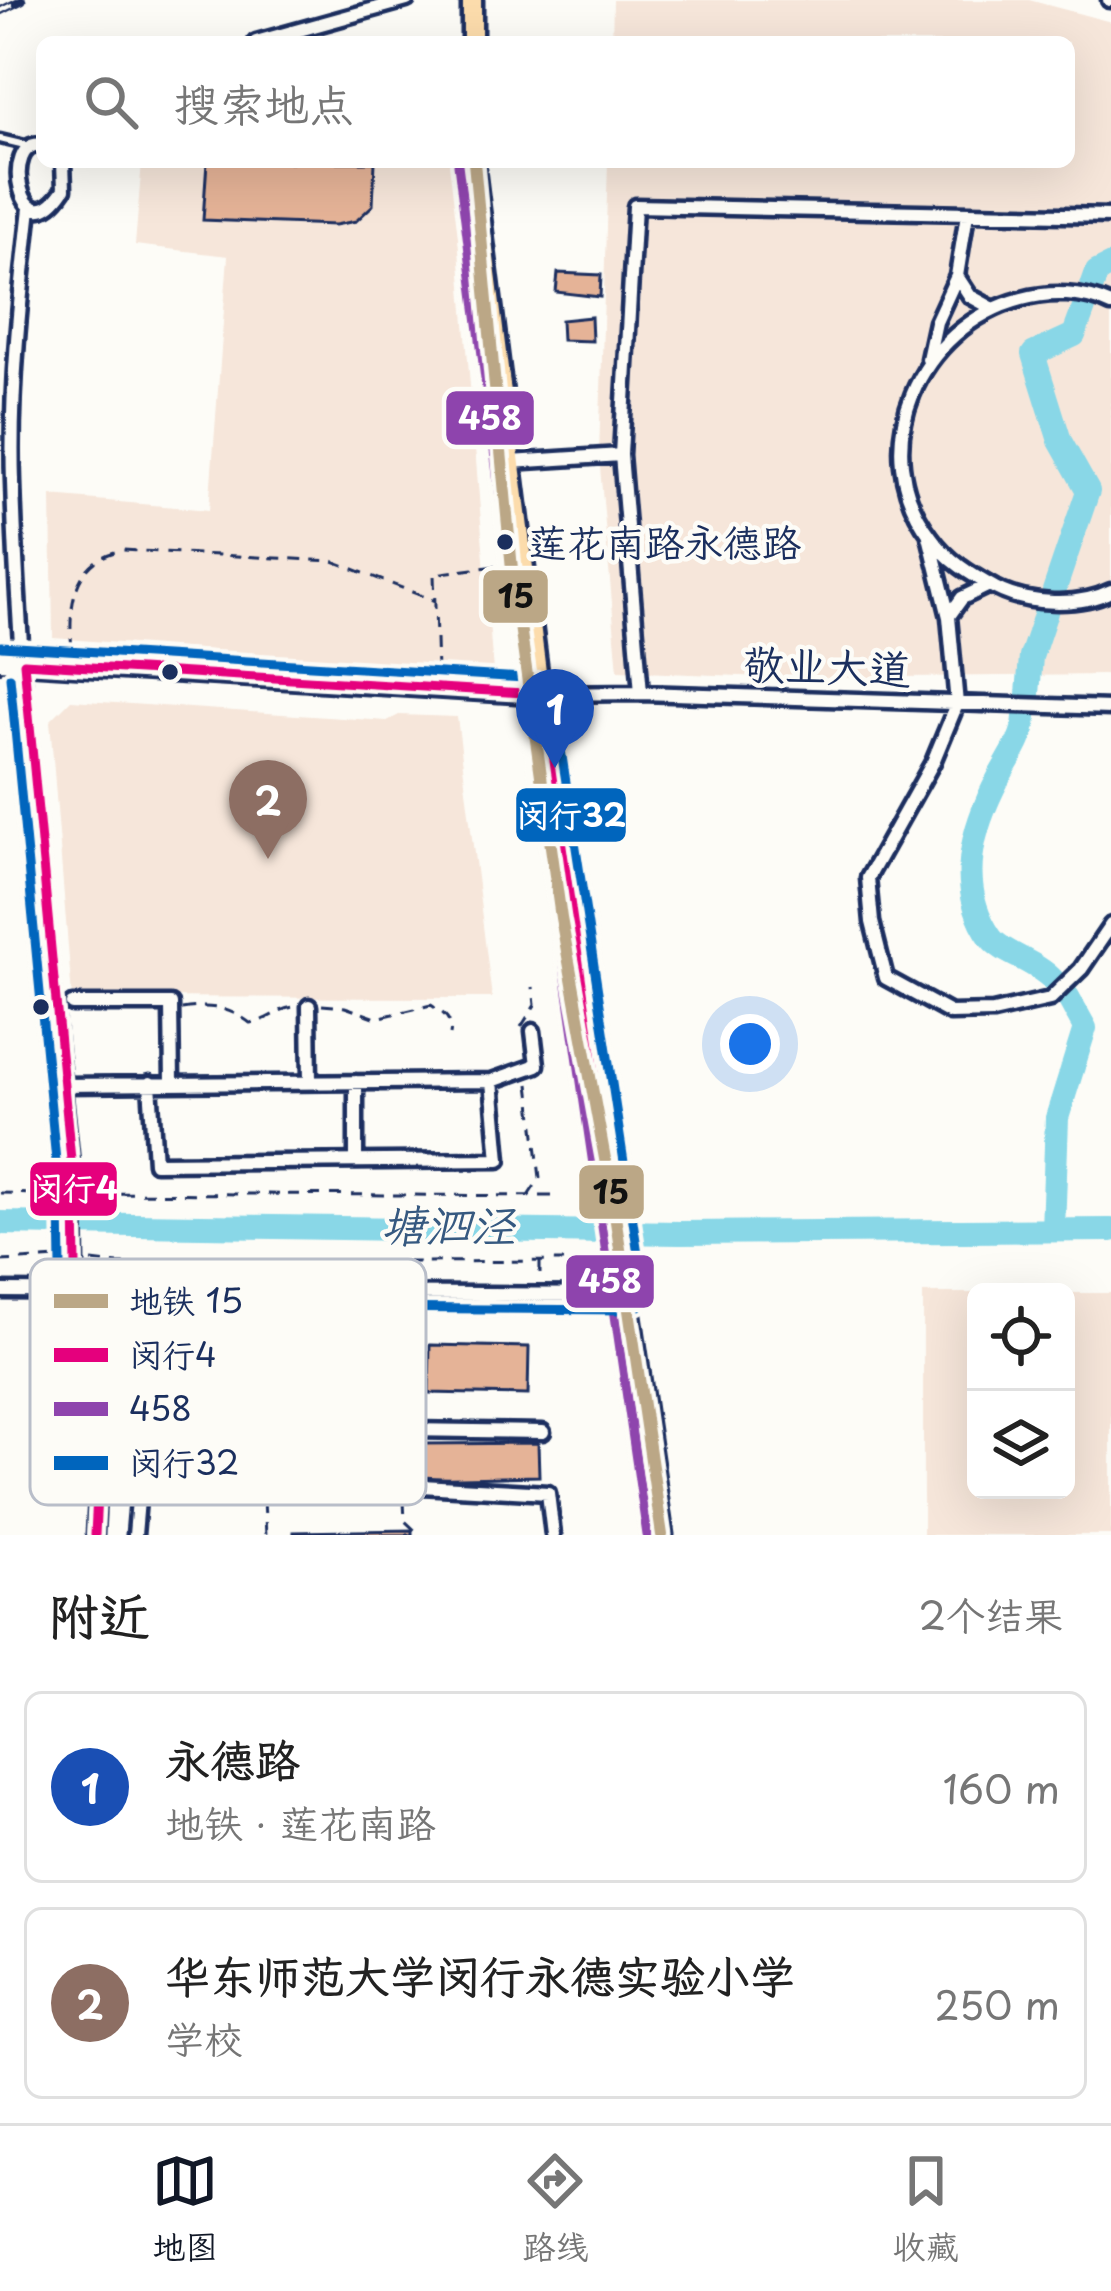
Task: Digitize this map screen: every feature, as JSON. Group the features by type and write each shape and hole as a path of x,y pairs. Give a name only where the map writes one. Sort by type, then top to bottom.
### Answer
{"main road":[{"path":"472,0 472,36"},
{"path":"473,168 540,694 662,1535"}],"street":[{"path":"278,36 407,0"},
{"path":"3,168 7,158 25,145 36,145"},
{"path":"5,189 20,205 50,204 66,180 64,168"},
{"path":"641,693 621,455 635,206 1111,216"},
{"path":"30,208 18,317 13,479 24,663 76,1259"},
{"path":"926,366 936,322 957,276 968,214"},
{"path":"957,276 970,296 990,307"},
{"path":"1111,305 1096,298 1042,293 990,307 946,338 915,382 902,434 906,487 929,536 949,617 957,704 933,762 868,878 872,922 886,978 950,1013 992,1012 1050,999 1081,969 1111,925"},
{"path":"512,462 621,455"},
{"path":"929,536 963,571 1006,594 1054,602 1111,591"},
{"path":"949,617 962,598 989,585"},
{"path":"0,661 540,694"},
{"name":"敬业大道","path":"540,694 1111,708"},
{"path":"72,1004 171,1004 172,1083"},
{"path":"309,1006 310,1082"},
{"path":"63,1085 492,1081 537,1065 527,1027"},
{"path":"150,1083 155,1163 499,1160 492,1081"},
{"path":"356,1082 356,1161"},
{"path":"426,1294 629,1295"},
{"path":"426,1435 542,1432"},
{"path":"426,1486 548,1493 553,1535"},
{"path":"95,1535 96,1505"},
{"path":"135,1535 138,1505"}],"lane":[{"path":"0,139 25,145"}],"path":[{"path":"73,666 75,588 80,574 111,552 333,561 436,602"},
{"path":"438,688 434,574 524,563"},
{"path":"527,1027 535,1004 533,987"},
{"path":"526,1197 541,1178 528,1070"},
{"path":"99,1192 554,1196"},
{"path":"0,1193 35,1194 73,1205"},
{"path":"540,1261 541,1291"},
{"path":"426,1262 563,1261"},
{"path":"265,1505 266,1535"},
{"path":"404,1505 405,1521 421,1535"}],"shaded area":[{"path":"613,0 1029,0 1111,22 1111,675 792,678 618,671 599,456 608,168 1075,168 1075,36 612,36"},
{"path":"141,168 452,168 493,671 53,638 51,496 209,510 228,256 135,245"},
{"path":"71,700 387,721 399,715 457,717 492,998 72,997 50,721"},
{"path":"923,1293 967,1293 967,1499 1075,1499 1075,1293 1111,1293 1111,1535 923,1535"}],"building":[{"path":"207,168 375,168 373,205 356,221 335,225 203,220"},
{"path":"558,273 601,275 600,297 556,292"},
{"path":"591,317 592,341 562,340 561,320"},
{"path":"430,1345 529,1347 528,1395 429,1393"},
{"path":"538,1443 539,1476 426,1479 426,1444"},
{"path":"412,1530 412,1535 294,1535 294,1532"}],"waterway":[{"path":"1092,286 1097,272 1111,265"},
{"path":"1054,591 1088,491 1060,441 1033,354 1074,335 1084,308"},
{"path":"1028,694 1031,657 1046,612"},
{"path":"1025,717 1019,741 981,816 971,857 973,898 991,938 1053,980"},
{"path":"1053,1230 1057,1118 1085,1028 1068,997"},
{"name":"塘泗泾","path":"0,1223 680,1233 1111,1230"}],"railway":[{"path":"0,11 22,0"}],"metro line":[{"name":"15","path":"475,168 512,569 561,918 614,1208 662,1535"}],"transit line":[{"name":"458","path":"459,168 525,698 647,1535"},
{"name":"闵行32","path":"1,646 541,679 551,684 644,1293 639,1306 629,1310 426,1309"},
{"name":"闵行4","path":"24,663 75,1202 76,1259"},
{"name":"闵行4","path":"24,663 540,694"},
{"name":"闵行32","path":"10,677 60,1203 61,1259"},
{"name":"闵行4","path":"540,694 662,1535"},
{"name":"闵行4","path":"95,1535 96,1505"}],"place":[{"name":"莲花南路永德路","path":"505,542"},
{"name":"永德路","path":"555,768"},
{"name":"华东师范大学闵行永德实验小学","path":"268,859"}]}
